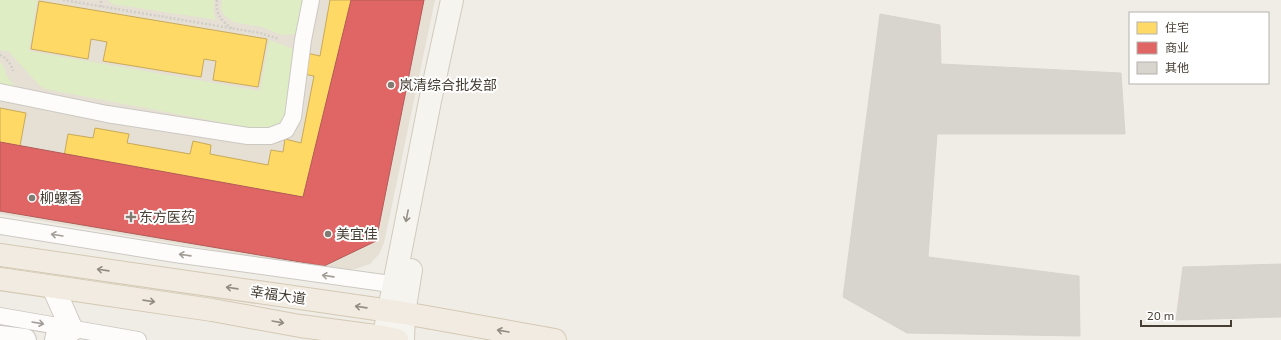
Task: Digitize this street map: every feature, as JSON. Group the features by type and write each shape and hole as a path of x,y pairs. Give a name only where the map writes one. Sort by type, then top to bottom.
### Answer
{"main road":[{"name":"幸福大道","path":"0,255 396,312 555,340"},
{"name":"幸福大道","path":"0,279 212,310 300,326 392,339"}],"street":[{"path":"392,339 430,101 452,0"},
{"path":"401,286 438,129 466,0"},
{"path":"53,287 62,335"},
{"path":"0,337 25,340"}],"lane":[{"path":"0,92 107,114 248,136 270,136 286,130 293,117 303,40 311,0"},
{"path":"0,226 175,254 401,286"},
{"path":"0,316 62,335 138,340"}],"path":[{"path":"63,0 260,33 283,41 303,40"},
{"path":"101,0 101,7"},
{"path":"217,0 216,8 220,19 232,29"}],"shaded area":[{"path":"0,0 435,0 384,243 379,254 370,264 355,269 332,270 0,214"}],"green space":[{"path":"0,0 37,0 29,51 260,91 269,40 291,48 296,53 284,118 281,124 261,130 45,89 38,84 9,52 0,50"},
{"path":"108,0 214,0 214,13 217,20 112,4"},
{"path":"222,0 306,0 302,23 296,34 282,35 262,27 233,22 225,16 221,10"},
{"path":"0,62 8,78 16,87 0,85"}],"building: 住宅":[{"path":"330,0 366,0 329,209 63,162 68,134 93,138 95,128 129,134 127,143 190,154 193,141 211,145 210,154 268,165 271,150 283,152 285,139 301,143 314,76 304,74 307,53 320,56"},
{"path":"39,1 267,39 258,87 213,80 216,61 204,59 201,77 103,61 107,42 91,39 88,59 31,49"},
{"path":"0,108 26,113 18,157 0,154"}],"building: 商业":[{"path":"351,0 424,0 376,241 324,266 0,211 0,142 303,197"}],"building: 其他":[{"path":"880,14 940,25 941,64 1121,73 1125,134 937,134 928,257 1079,276 1080,336 907,333 843,297"},
{"path":"1281,264 1281,317 1176,320 1183,267"}],"place":[{"name":"岚清综合批发部","path":"391,85"},
{"name":"柳螺香","path":"32,198"},
{"name":"东方医药","path":"131,217"},
{"name":"美宜佳","path":"328,234"}]}
